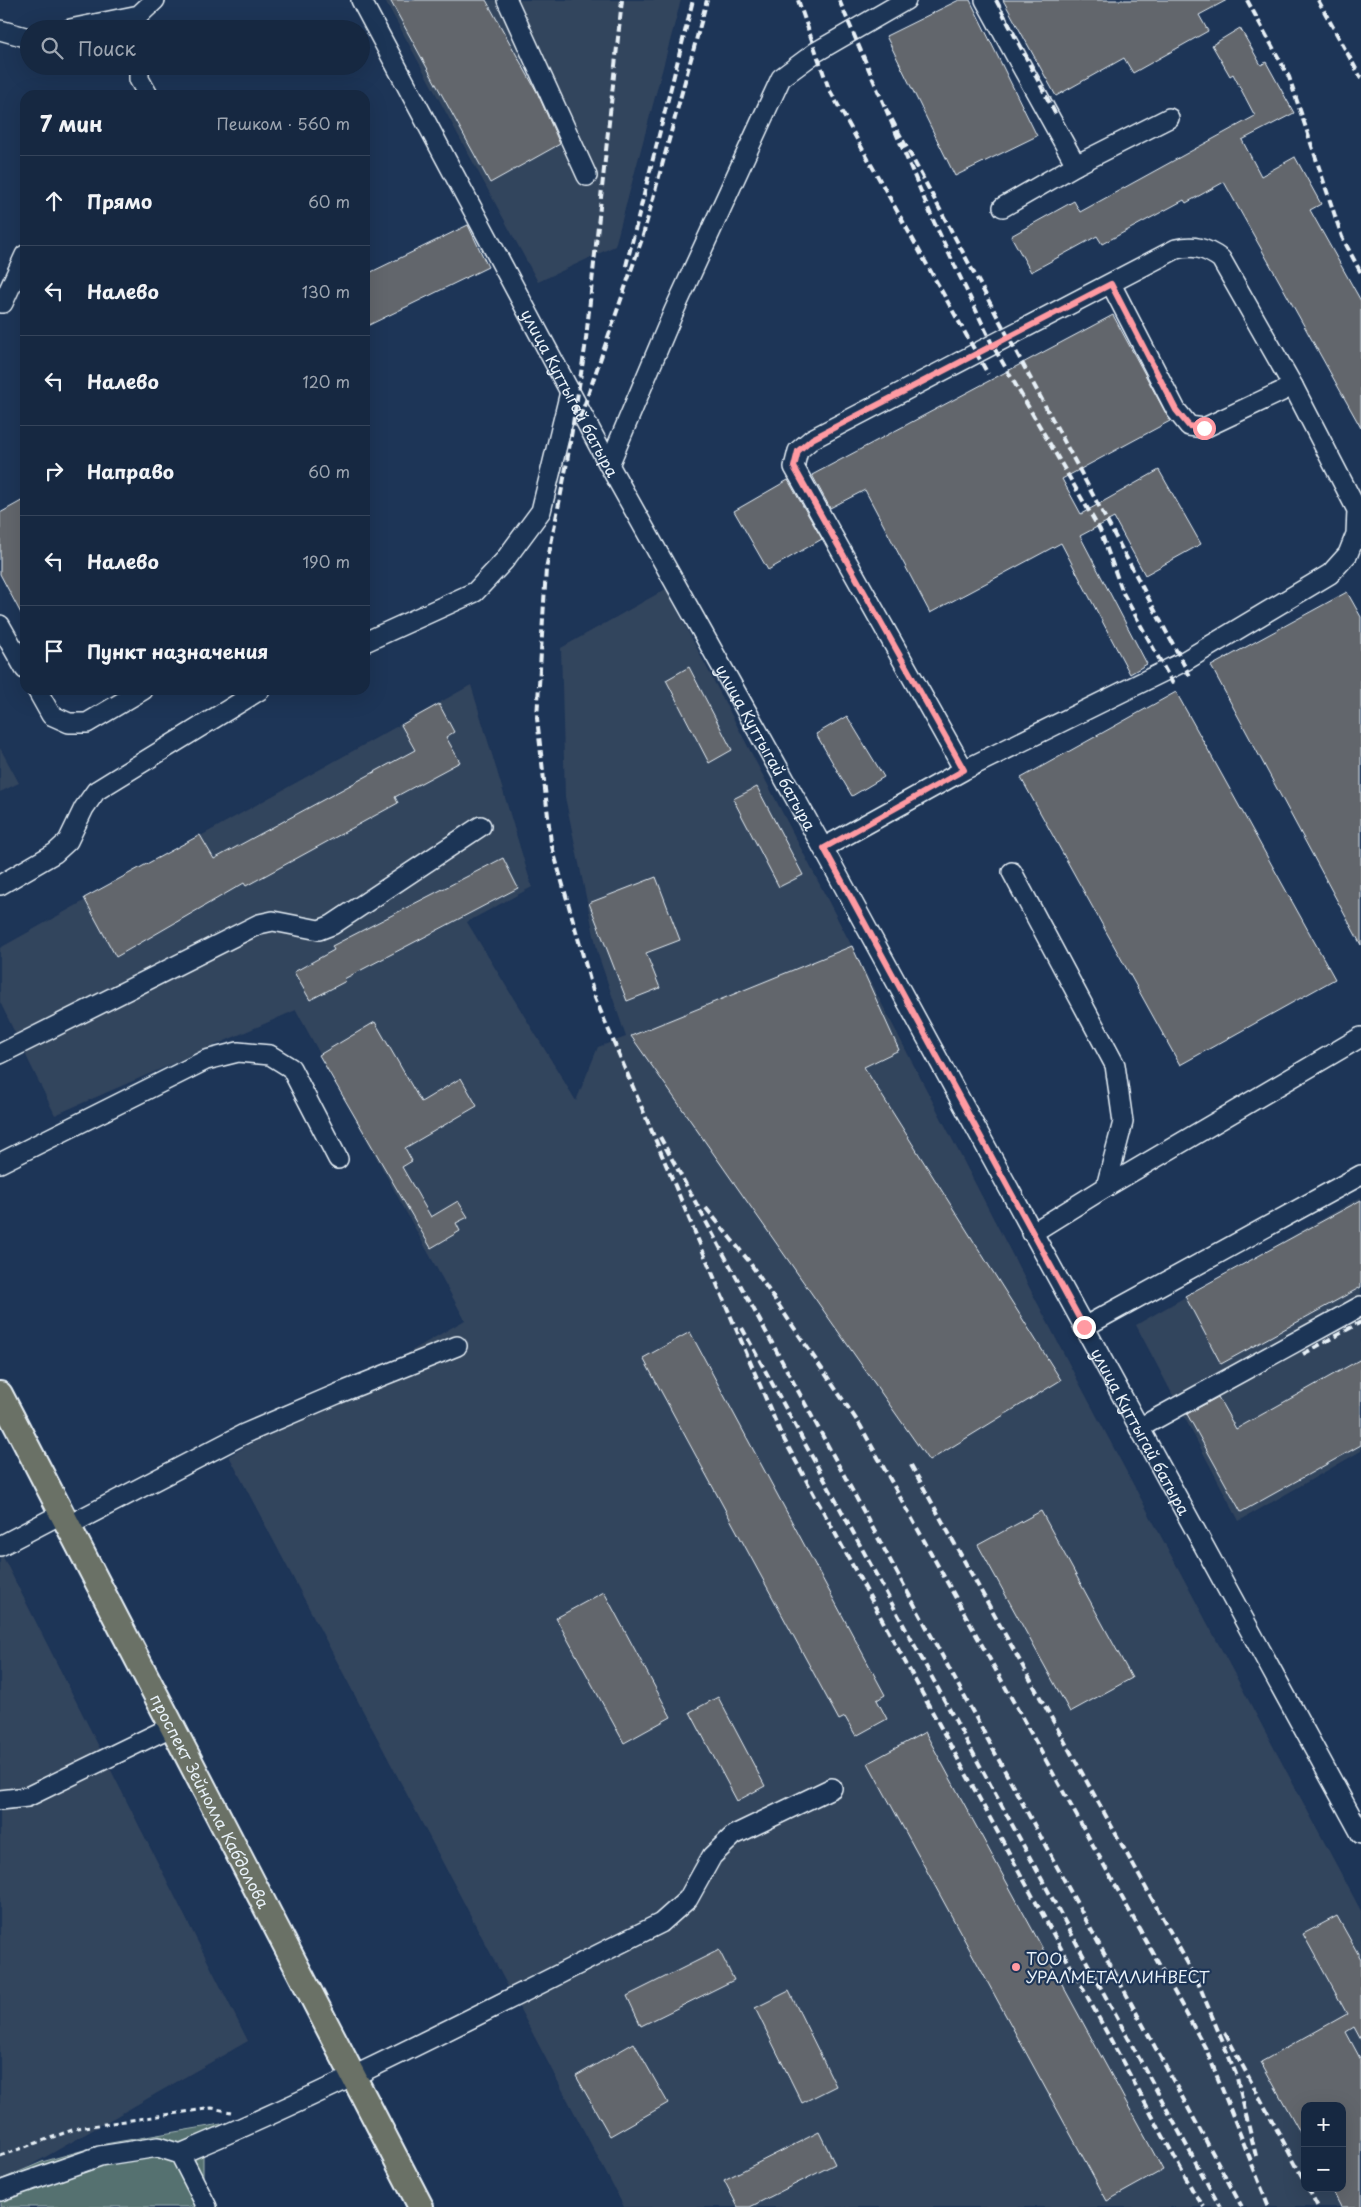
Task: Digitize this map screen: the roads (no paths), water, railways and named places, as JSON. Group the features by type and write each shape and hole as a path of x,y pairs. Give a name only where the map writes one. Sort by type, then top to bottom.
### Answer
{"main road":[{"name":"проспект Зейнолла Кабдолова","path":"0,1394 421,2207"}],"street":[{"path":"140,20 155,0"},
{"name":"улица Куттыгай батыра","path":"361,0 609,465 824,848 1361,1834"},
{"path":"507,0 587,176"},
{"path":"609,465 674,311 781,78 816,52 906,0"},
{"path":"985,0 1076,165"},
{"path":"0,30 20,36"},
{"path":"1004,207 1076,165 1169,118"},
{"path":"824,848 964,770 1183,662 1330,574 1348,554 1356,534 1357,510 1292,386 1221,259 1210,250 1192,246 1176,249 812,439 798,451 794,467 964,770"},
{"path":"0,303 3,303 20,266"},
{"path":"1111,284 1176,410 1189,426 1204,428 1292,386"},
{"path":"370,640 475,592 504,561 541,511 570,392"},
{"path":"0,626 20,660"},
{"path":"40,695 51,715 69,723 87,723 133,695"},
{"path":"0,885 55,853 68,841 84,808 96,791 252,695"},
{"path":"0,1054 259,924 273,920 319,930 332,925 481,826"},
{"path":"1012,872 1114,1065 1123,1122 1106,1187"},
{"path":"1032,1233 1361,1036"},
{"path":"0,1162 206,1060 238,1052 270,1055 292,1068 338,1159"},
{"path":"1084,1327 1361,1175"},
{"path":"1139,1428 1361,1306"},
{"path":"0,1546 66,1519 244,1434 337,1394 458,1346"},
{"path":"0,1800 27,1796 172,1726"},
{"path":"0,2191 100,2156 158,2148 180,2154 352,2076 661,1923 688,1899 712,1856 734,1835 832,1788"},
{"path":"180,2154 207,2207"}],"railway":[{"path":"622,0 585,348 566,468 546,569 537,718 551,843 595,998 780,1432 1193,2191 1204,2207"},
{"path":"626,266 693,0"},
{"path":"580,418 642,239 707,0"},
{"path":"798,0 829,89 988,374"},
{"path":"839,0 885,107"},
{"path":"996,0 1056,115"},
{"path":"1247,0 1289,77 1342,237 1361,273"},
{"path":"1318,0 1361,78"},
{"path":"1173,684 1123,593 1100,530 993,346 934,222 885,107 1190,676"},
{"path":"660,1137 1242,2207"},
{"path":"706,1208 748,1260 860,1425 1207,2051 1269,2207"},
{"path":"1303,1354 1361,1322"},
{"path":"742,1328 1220,2207"},
{"path":"911,1465 1197,1980 1236,2074 1256,2156"},
{"path":"1225,2033 1301,2175"},
{"path":"1310,2192 1318,2207"}],"place":[{"name":"ТОО УРАЛМЕТАЛЛИНВЕСТ","path":"1016,1967"}]}
